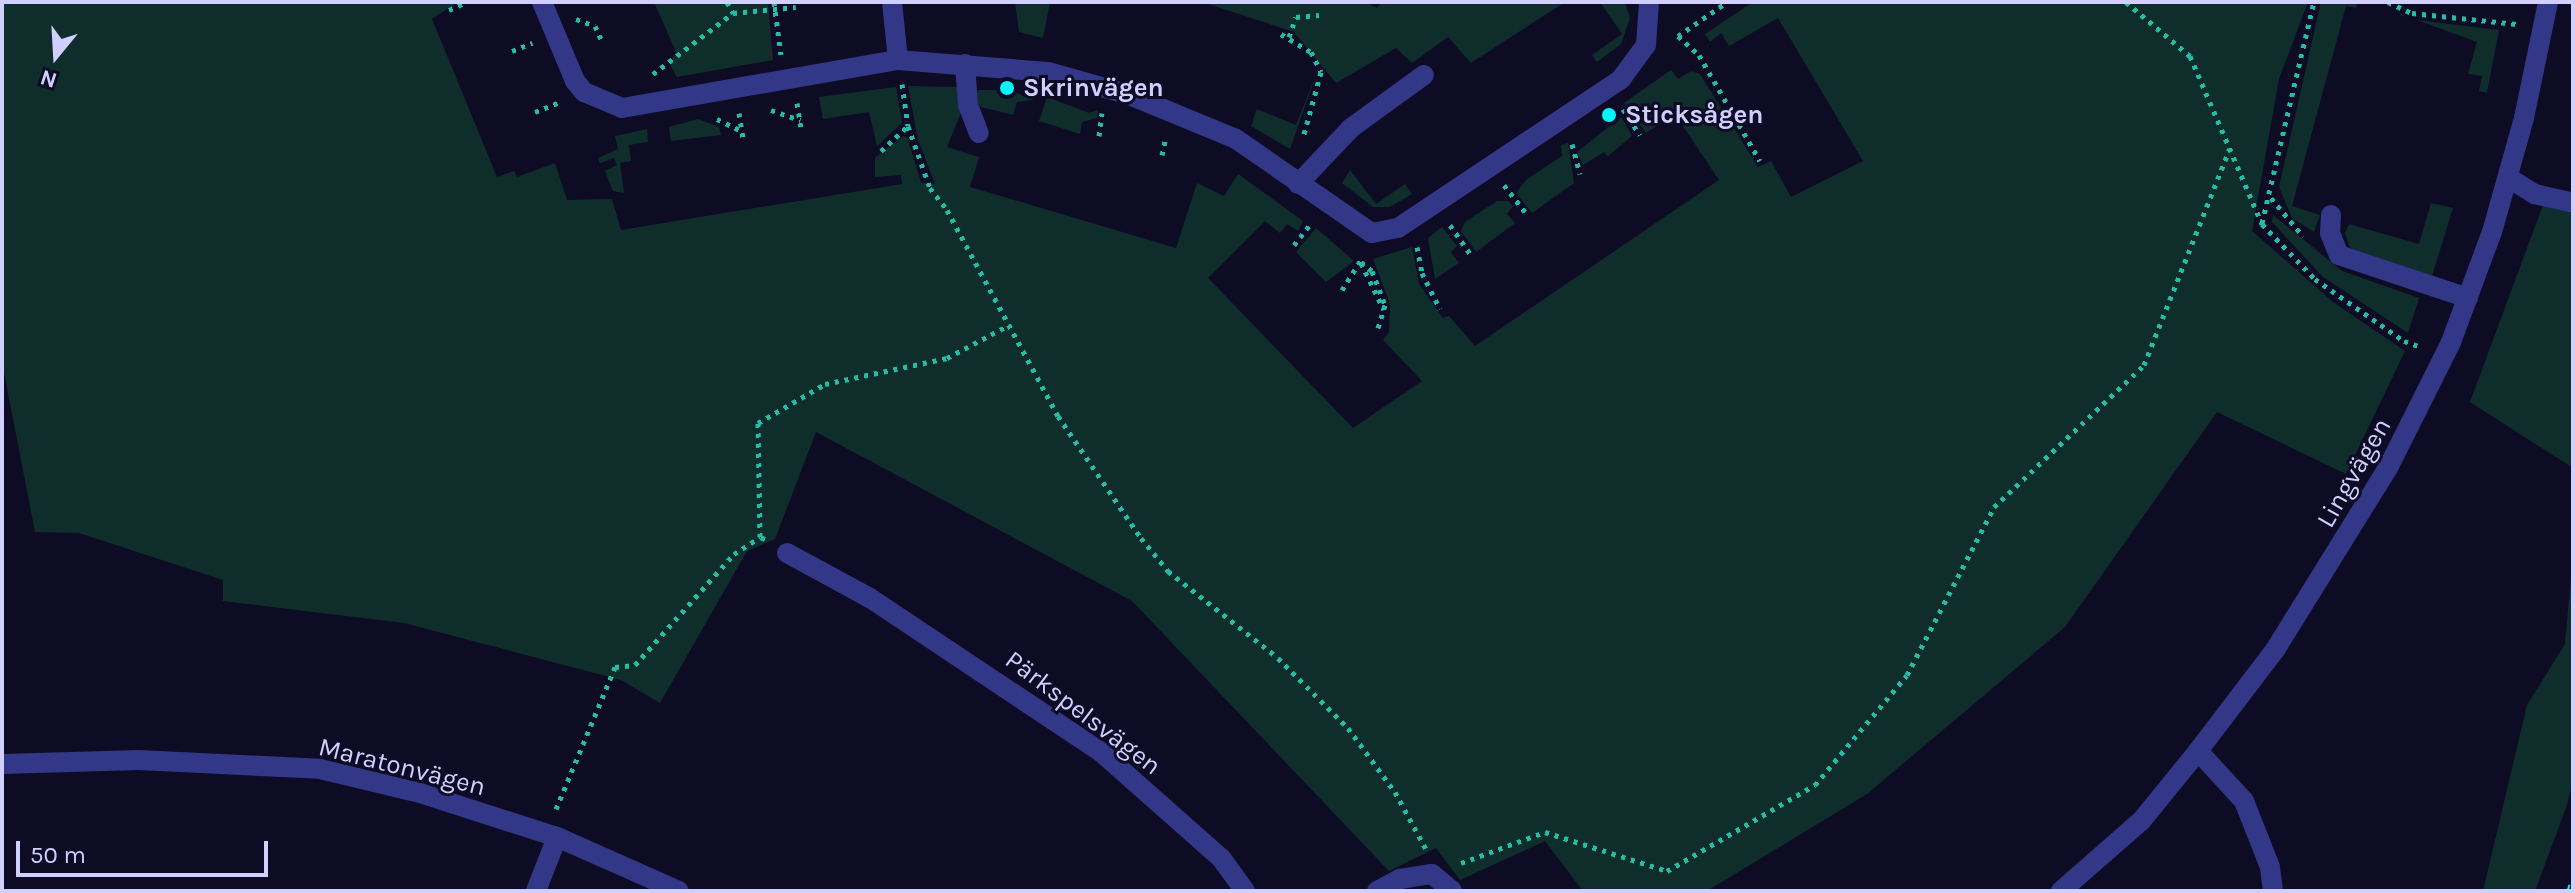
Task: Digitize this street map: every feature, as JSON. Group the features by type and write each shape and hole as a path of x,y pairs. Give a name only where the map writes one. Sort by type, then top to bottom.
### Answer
{"street":[{"path":"542,2 575,81 595,99 622,108 898,60 1048,72 1127,94 1236,139 1372,233 1398,228 1621,79 1646,45 1649,2"},
{"path":"892,2 898,60"},
{"name":"Lingvägen","path":"2061,891 2142,820 2198,751 2275,650 2354,526 2443,359 2468,298 2509,178 2548,2"},
{"path":"965,64 968,105 979,133"},
{"path":"1291,178 1351,128 1424,75"},
{"path":"2509,178 2535,194 2573,203"},
{"path":"2331,215 2339,255 2369,268 2468,298"},
{"name":"Pärkspelsvägen","path":"787,553 870,598 1101,752 1221,858 1245,891"},
{"path":"2198,751 2244,801 2270,867 2273,891"},
{"name":"Maratonvägen","path":"2,764 139,760 320,769 420,793 557,837 679,891"},
{"path":"536,891 557,837"},
{"path":"1377,891 1400,879 1432,874 1452,891"}],"path":[{"path":"449,10 466,2"},
{"path":"727,2 733,13"},
{"path":"2126,2 2190,56 2262,224 2315,279 2404,341 2443,359"},
{"path":"2262,224 2314,2"},
{"path":"2388,2 2412,13 2516,24"},
{"path":"1646,45 1678,36 1722,3"},
{"path":"774,6 785,80"},
{"path":"645,78 705,39 733,13 774,6 796,7"},
{"path":"1289,37 1296,17 1319,15"},
{"path":"1281,34 1311,52 1321,72 1291,178"},
{"path":"1678,36 1699,55 1760,161"},
{"path":"593,48 608,41"},
{"path":"898,60 908,126 930,188 947,210 1058,416 1141,538 1168,571 1278,658 1348,728 1426,846 1432,874 1545,832 1667,871 1815,785 1907,675 1994,507 2144,365 2230,148"},
{"path":"798,106 801,127"},
{"path":"739,119 743,138"},
{"path":"881,151 908,126"},
{"path":"2270,197 2306,238 2336,248"},
{"path":"1414,218 1422,273 1440,309"},
{"path":"1342,290 1361,262 1372,233"},
{"path":"1361,262 1384,310 1378,328"},
{"path":"760,537 758,423 825,384 947,358 1009,325"},
{"path":"760,537 787,553"},
{"path":"557,837 556,807 615,667 635,665 734,554 760,537"}],"green space":[{"path":"2,2 458,2 432,19 497,177 514,171 517,177 555,163 567,200 612,199 621,230 902,184 901,175 875,177 875,158 903,136 907,137 921,182 935,184 918,140 908,86 962,87 964,105 947,147 979,157 970,187 1176,248 1197,183 1224,196 1238,174 1303,221 1298,231 1287,224 1280,233 1265,221 1208,278 1353,428 1422,381 1383,340 1389,332 1390,304 1373,259 1412,247 1419,284 1443,318 1449,316 1475,346 1719,180 1675,114 1646,133 1624,103 1671,70 1678,79 1691,71 1700,74 1758,167 1771,161 1791,197 1863,161 1778,18 1729,46 1721,33 1710,42 1705,34 1753,2 2308,2 2279,79 2252,231 2333,302 2405,351 2346,474 2217,412 2065,627 1867,794 1707,891 1583,891 1545,841 1460,880 1436,848 1389,871 1132,601 816,432 775,539 747,551 660,703 621,680 404,623 223,601 223,580 79,533 35,532 2,362"},
{"path":"654,2 768,2 773,60 677,77 668,61 677,54"},
{"path":"1015,2 1050,2 1043,38 1019,32"},
{"path":"1202,2 1365,2 1377,8 1381,2 1565,2 1471,63 1448,37 1412,63 1396,48 1336,83 1294,32"},
{"path":"1600,2 1625,2 1630,18 1621,44 1597,62 1592,55 1622,34"},
{"path":"2321,2 2357,2 2356,8 2346,6 2292,206 2320,215 2314,232 2292,218 2279,187"},
{"path":"2417,20 2499,30 2487,93 2479,91 2482,76 2468,74 2477,42"},
{"path":"1316,75 1290,149 1251,126 1257,109 1296,125"},
{"path":"896,87 902,123 877,146 869,112 823,119 819,97"},
{"path":"978,90 1011,90 1027,98 1028,93 1033,100 1017,102 1013,115 981,107 975,99"},
{"path":"1047,97 1089,113 1098,110 1097,118 1082,122 1080,134 1039,121"},
{"path":"1621,117 1632,136 1608,156 1604,152 1583,165 1577,152"},
{"path":"698,119 719,127 721,135 671,141 669,127"},
{"path":"647,129 648,142 629,145 631,161 620,163 624,193 613,191 605,171 617,165 614,158 600,163 598,158 618,149 615,136"},
{"path":"1568,143 1574,183 1532,213 1516,193 1527,179 1562,156 1561,145"},
{"path":"1350,170 1376,204 1405,184 1412,194 1390,207 1373,207 1342,183"},
{"path":"1497,201 1508,201 1513,206 1507,214 1515,223 1476,252 1461,231 1465,222"},
{"path":"2431,203 2453,208 2432,276 2350,248 2345,233 2349,224 2419,244"},
{"path":"2543,205 2573,213 2573,468 2470,402"},
{"path":"2273,215 2342,271 2419,298 2408,333 2323,277 2272,222"},
{"path":"1442,227 1457,246 1451,252 1459,263 1435,279 1428,238"},
{"path":"1316,228 1354,261 1326,282 1296,252"},
{"path":"2573,554 2573,780 2567,805 2535,891 2483,891 2527,705 2565,644"}],"railway":[{"path":"2571,891 2573,885"}],"place":[{"name":"Skrinvägen","path":"1007,88"},
{"name":"Sticksågen","path":"1609,115"}]}
